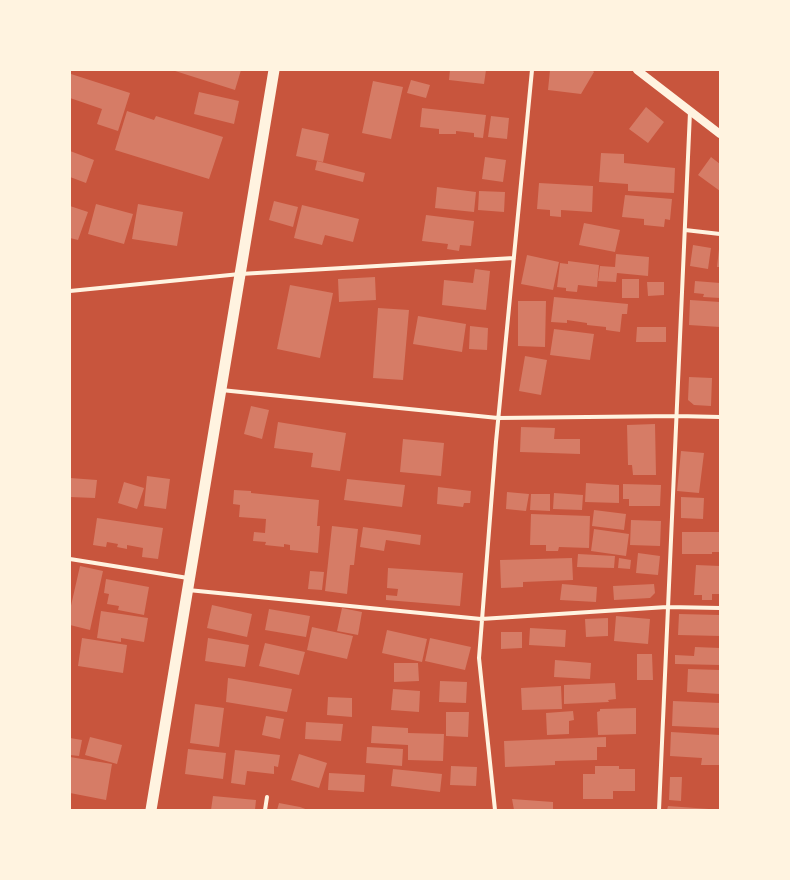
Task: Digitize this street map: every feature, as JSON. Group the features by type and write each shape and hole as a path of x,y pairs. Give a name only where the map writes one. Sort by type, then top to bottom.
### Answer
{"highway":[{"path":"151,810 274,70"}],"main road":[{"path":"637,70 720,134"}],"street":[{"path":"496,810 479,658 498,418 532,70"},
{"path":"660,810 667,607 690,112"},
{"path":"685,230 720,234"},
{"path":"70,291 240,274 514,258"},
{"path":"221,390 498,418 720,417"},
{"path":"70,559 189,578"},
{"path":"187,590 481,619 667,607 720,608"},
{"path":"265,810 267,797"}],"building":[{"path":"172,70 241,70 235,90"},
{"path":"450,70 486,70 484,84 449,80"},
{"path":"550,70 592,70 594,72 581,94 548,90"},
{"path":"71,74 130,93 118,131 97,124 102,109 70,98"},
{"path":"411,80 430,85 426,98 407,93"},
{"path":"373,81 403,87 391,139 362,133"},
{"path":"199,92 239,101 234,124 194,114"},
{"path":"646,107 664,122 648,143 629,129"},
{"path":"422,108 486,115 483,138 474,137 474,133 456,131 456,134 439,134 439,129 420,127"},
{"path":"127,111 154,120 156,116 223,137 209,179 115,150"},
{"path":"491,116 509,118 507,139 488,137"},
{"path":"302,128 329,134 323,162 296,156"},
{"path":"70,151 94,160 86,183 70,177"},
{"path":"601,153 624,154 624,163 675,168 674,193 628,191 628,184 599,182"},
{"path":"485,157 506,160 503,182 482,179"},
{"path":"711,157 720,164 720,191 698,175"},
{"path":"317,161 365,173 363,182 315,170"},
{"path":"539,183 593,186 592,212 561,210 561,217 550,216 550,210 537,209"},
{"path":"437,187 476,192 474,212 435,208"},
{"path":"479,191 505,192 504,212 478,210"},
{"path":"625,195 672,199 670,220 665,219 664,227 644,225 644,219 622,217"},
{"path":"274,201 298,207 293,227 269,220"},
{"path":"96,204 133,214 124,244 88,234"},
{"path":"138,204 183,212 177,246 132,239"},
{"path":"302,205 359,219 353,242 325,235 322,245 294,238"},
{"path":"70,206 88,212 78,240 70,238"},
{"path":"426,215 474,221 471,246 460,245 459,251 447,249 448,244 422,241"},
{"path":"584,223 620,230 615,252 579,245"},
{"path":"693,245 711,248 708,269 690,266"},
{"path":"719,249 720,267 717,267"},
{"path":"616,254 649,257 648,276 617,273 616,282 598,281 600,266 615,267"},
{"path":"527,255 559,262 553,290 521,284"},
{"path":"568,261 599,265 597,287 578,285 577,292 566,291 566,288 557,287 560,263 568,264"},
{"path":"475,269 490,271 486,310 442,305 444,280 473,283"},
{"path":"375,277 376,300 339,302 338,279"},
{"path":"622,279 639,279 639,298 622,298"},
{"path":"695,281 720,283 720,298 703,297 704,294 694,293"},
{"path":"647,282 664,282 664,295 648,296"},
{"path":"290,285 333,293 320,358 277,349"},
{"path":"554,297 628,304 627,314 622,314 620,332 606,330 606,327 587,325 587,323 567,320 567,323 551,322"},
{"path":"690,300 720,302 720,327 689,325"},
{"path":"518,301 546,301 545,347 518,346"},
{"path":"378,308 409,310 403,380 373,378"},
{"path":"418,316 466,324 462,352 413,344"},
{"path":"470,326 488,328 487,350 469,349"},
{"path":"637,327 666,327 666,342 636,342"},
{"path":"554,329 594,334 590,360 550,355"},
{"path":"525,356 547,360 541,395 519,391"},
{"path":"689,377 712,378 711,406 694,405 688,400"},
{"path":"251,406 269,410 262,439 244,434"},
{"path":"278,422 346,433 340,471 311,467 313,453 274,448"},
{"path":"655,424 656,475 633,475 632,465 628,465 627,425"},
{"path":"521,427 555,428 554,439 580,439 580,454 520,452"},
{"path":"403,439 444,443 441,476 400,472"},
{"path":"681,451 704,453 699,493 677,491"},
{"path":"147,476 170,479 166,509 144,506"},
{"path":"70,478 97,480 95,498 70,497"},
{"path":"347,479 405,485 402,507 344,500"},
{"path":"124,482 144,488 137,509 118,503"},
{"path":"586,483 619,485 619,503 585,502"},
{"path":"623,484 661,485 660,506 629,506 629,499 623,499"},
{"path":"438,487 471,491 470,503 464,503 463,507 437,504"},
{"path":"234,490 319,500 317,526 320,526 318,553 290,550 290,545 284,544 284,547 265,545 266,542 253,541 254,532 265,533 266,519 239,517 240,505 233,504"},
{"path":"507,492 529,494 526,511 506,509"},
{"path":"554,493 583,495 582,510 553,509"},
{"path":"531,494 550,494 550,511 530,510"},
{"path":"681,497 704,498 703,519 681,518"},
{"path":"594,510 626,514 624,530 592,526"},
{"path":"531,514 590,516 589,548 559,547 558,551 546,551 546,545 530,545"},
{"path":"97,518 163,528 158,559 142,557 143,548 127,545 127,549 117,547 118,544 107,542 106,547 93,545"},
{"path":"631,520 661,521 660,546 630,545"},
{"path":"332,526 358,529 354,565 350,565 347,594 325,591"},
{"path":"363,527 421,535 420,545 386,540 384,551 360,547"},
{"path":"594,529 629,534 626,556 591,551"},
{"path":"682,532 720,532 720,552 712,552 712,554 682,554"},
{"path":"638,553 660,556 658,575 636,573"},
{"path":"578,554 615,556 614,568 577,567"},
{"path":"572,558 573,580 523,582 523,587 501,588 500,560"},
{"path":"619,558 631,560 630,569 618,568"},
{"path":"696,565 720,566 720,594 712,594 712,600 702,600 702,595 694,595"},
{"path":"80,566 103,571 90,630 70,625 70,610"},
{"path":"388,568 463,573 460,606 386,600 386,595 397,596 398,589 387,588"},
{"path":"310,571 324,572 322,590 308,589"},
{"path":"106,579 149,587 144,615 118,610 119,606 107,604 109,594 104,593"},
{"path":"562,584 597,587 596,602 560,600"},
{"path":"654,584 655,593 650,598 614,600 613,586"},
{"path":"212,605 252,614 247,637 207,628"},
{"path":"342,608 362,612 358,635 337,631"},
{"path":"269,609 310,616 306,637 265,630"},
{"path":"101,611 148,618 144,642 121,638 121,642 97,638"},
{"path":"679,614 720,615 720,636 678,635"},
{"path":"616,616 650,619 648,644 614,641"},
{"path":"608,618 608,636 586,637 585,619"},
{"path":"312,627 353,636 347,659 307,650"},
{"path":"530,628 566,630 565,647 529,645"},
{"path":"387,630 427,639 422,662 382,653"},
{"path":"501,632 522,632 522,648 501,649"},
{"path":"82,638 127,645 123,673 78,666"},
{"path":"208,638 249,645 245,667 205,661"},
{"path":"430,638 471,647 465,670 425,661"},
{"path":"265,643 305,652 299,675 259,666"},
{"path":"695,647 720,648 720,665 675,664 675,655 694,656"},
{"path":"637,654 652,654 653,680 637,680"},
{"path":"555,660 591,663 590,679 554,677"},
{"path":"394,663 418,663 419,681 394,682"},
{"path":"688,669 720,670 720,694 687,692"},
{"path":"228,678 292,689 287,712 226,702"},
{"path":"440,681 467,682 466,703 439,702"},
{"path":"615,683 616,699 608,700 609,702 564,704 564,685"},
{"path":"561,686 562,709 522,710 521,688"},
{"path":"393,689 420,691 419,712 391,710"},
{"path":"328,697 352,698 352,717 327,715"},
{"path":"673,701 720,703 720,728 672,726"},
{"path":"195,704 224,708 219,747 190,743"},
{"path":"636,708 636,734 598,735 597,712 600,711 600,709"},
{"path":"573,711 574,720 569,721 569,734 547,735 546,713"},
{"path":"446,712 469,712 468,737 446,736"},
{"path":"266,716 284,719 280,739 262,735"},
{"path":"306,722 343,724 341,741 305,739"},
{"path":"372,726 408,728 408,733 444,734 443,761 408,760 408,745 371,743"},
{"path":"671,732 720,735 720,765 701,765 702,758 670,756"},
{"path":"90,737 122,745 117,764 85,755"},
{"path":"606,737 606,747 597,747 597,760 555,761 555,765 505,767 504,741"},
{"path":"70,738 82,740 79,756 70,755"},
{"path":"367,747 403,749 402,766 366,763"},
{"path":"188,749 226,753 223,779 185,774"},
{"path":"235,750 280,755 278,767 274,766 274,774 247,771 245,785 231,783"},
{"path":"299,754 327,763 319,788 291,780"},
{"path":"70,757 112,764 106,800 70,793"},
{"path":"451,766 477,767 476,786 450,785"},
{"path":"595,766 619,766 619,769 635,769 635,791 613,791 613,799 583,799 583,774 595,774"},
{"path":"393,769 442,774 440,792 391,786"},
{"path":"329,773 365,775 364,792 328,790"},
{"path":"670,777 682,777 681,801 669,800"},
{"path":"213,796 256,800 255,810 211,810"},
{"path":"512,799 553,802 553,810 514,810"},
{"path":"279,803 300,807 308,810 277,810"},
{"path":"668,806 709,809 709,810 667,810"}]}
